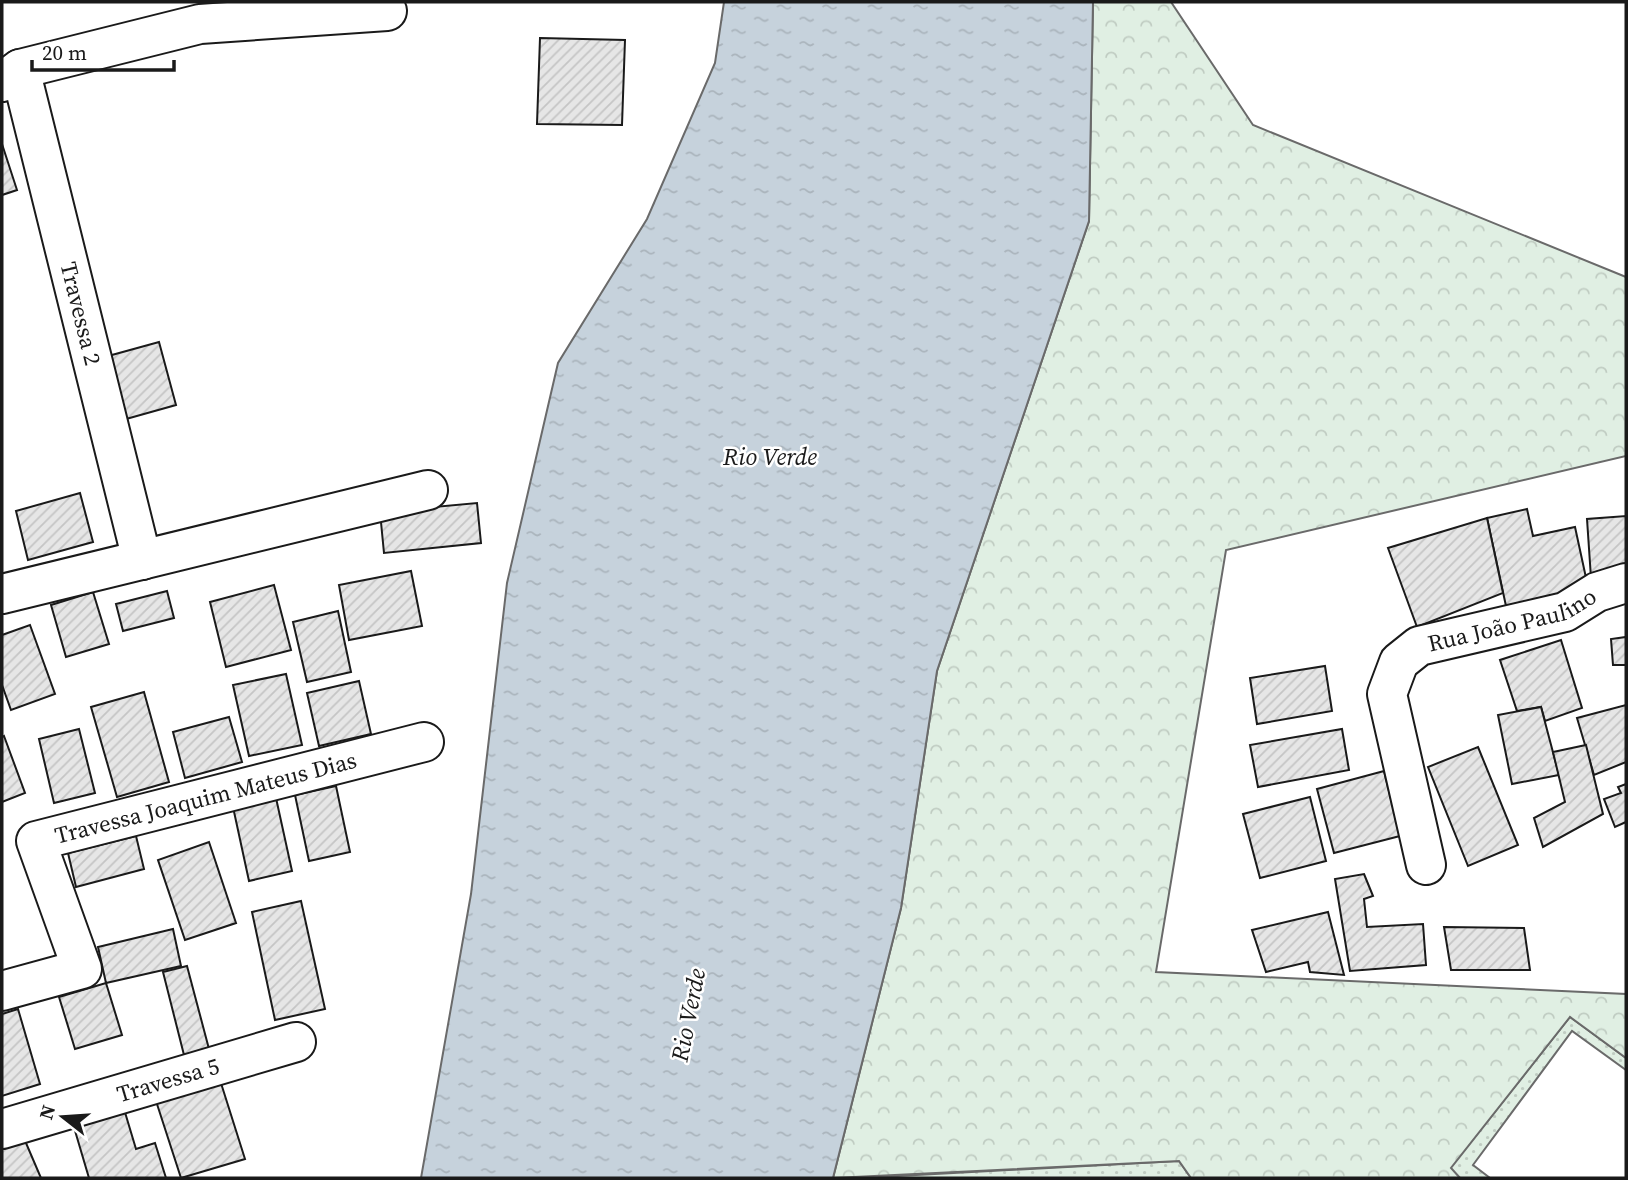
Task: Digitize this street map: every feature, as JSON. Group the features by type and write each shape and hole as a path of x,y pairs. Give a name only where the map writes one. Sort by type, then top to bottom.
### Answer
{"street":[{"path":"11,75 200,24 387,11"},
{"name":"Travessa 2","path":"11,75 142,560"},
{"path":"2,594 428,490"},
{"name":"Rua João Paulino","path":"1426,864 1387,694 1399,662 1419,646 1565,612 1597,592 1626,583"},
{"name":"Travessa Joaquim Mateus Dias","path":"2,992 82,969 36,841 424,742"},
{"name":"Travessa 5","path":"2,1129 296,1042"}],"green space":[{"path":"1093,2 1171,2 1253,125 1626,277 1626,456 1226,550 1156,972 1626,994 1626,1058 1570,1017 1451,1168 1460,1178 1191,1178 1179,1161 833,1178 901,908 937,671 1089,221"},
{"path":"1570,1017 1626,1058 1626,1070 1572,1031 1473,1165 1490,1178 1460,1178 1450,1168"},
{"path":"1179,1161 1191,1178 861,1178"}],"water":[{"name":"Rio Verde","path":"724,2 1093,2 1089,221 937,671 901,908 833,1178 421,1178 471,894 507,583 558,363 647,219 715,63"}],"building":[{"path":"540,38 625,40 622,125 537,124"},
{"path":"2,144 17,190 2,195"},
{"path":"159,342 176,405 119,421 101,358"},
{"path":"80,493 93,542 28,560 16,511"},
{"path":"477,503 481,543 384,553 380,512"},
{"path":"1527,509 1533,536 1575,527 1588,587 1506,606 1487,518"},
{"path":"1626,516 1626,575 1591,578 1587,519"},
{"path":"1487,518 1503,593 1417,627 1388,548"},
{"path":"411,571 422,626 349,640 339,585"},
{"path":"274,585 291,650 226,667 210,602"},
{"path":"167,591 174,618 123,631 116,604"},
{"path":"93,592 109,644 66,657 51,605"},
{"path":"338,611 351,672 307,682 293,622"},
{"path":"30,625 55,694 11,710 2,685 2,635"},
{"path":"1626,637 1626,665 1613,665 1611,639"},
{"path":"1561,640 1582,708 1545,721 1541,707 1517,711 1500,660"},
{"path":"1325,666 1332,711 1257,724 1250,678"},
{"path":"286,674 302,745 249,756 233,685"},
{"path":"359,681 371,734 319,746 307,693"},
{"path":"144,692 169,782 117,797 91,707"},
{"path":"1626,705 1626,762 1594,775 1577,718"},
{"path":"1541,707 1559,775 1512,784 1498,715"},
{"path":"229,717 242,762 185,778 173,732"},
{"path":"79,729 95,793 54,803 39,739"},
{"path":"1342,729 1349,770 1258,787 1250,745"},
{"path":"4,736 25,793 2,802 2,737"},
{"path":"1586,745 1603,814 1543,847 1534,818 1565,802 1553,752"},
{"path":"1478,747 1518,845 1468,866 1428,767"},
{"path":"1384,771 1400,836 1334,853 1317,789"},
{"path":"1626,784 1626,822 1615,827 1604,799 1621,793 1618,787"},
{"path":"336,786 350,852 309,861 295,795"},
{"path":"1310,797 1326,861 1260,878 1243,814"},
{"path":"276,798 292,871 249,881 233,807"},
{"path":"136,836 144,869 76,887 68,853"},
{"path":"209,842 236,923 185,940 158,860"},
{"path":"1364,874 1373,896 1364,899 1367,927 1423,924 1426,965 1350,971 1335,879"},
{"path":"301,901 325,1009 275,1020 252,912"},
{"path":"1328,912 1344,975 1310,972 1308,962 1266,972 1252,930"},
{"path":"1444,927 1524,928 1530,970 1451,970"},
{"path":"173,929 181,966 106,983 98,947"},
{"path":"187,966 209,1049 184,1055 163,972"},
{"path":"106,983 122,1035 75,1049 59,997"},
{"path":"18,1009 40,1084 2,1096 2,1014"},
{"path":"220,1080 245,1159 181,1178 156,1101"},
{"path":"124,1109 136,1149 155,1143 166,1178 89,1178 73,1124"},
{"path":"23,1136 41,1178 2,1178 2,1145"}]}
